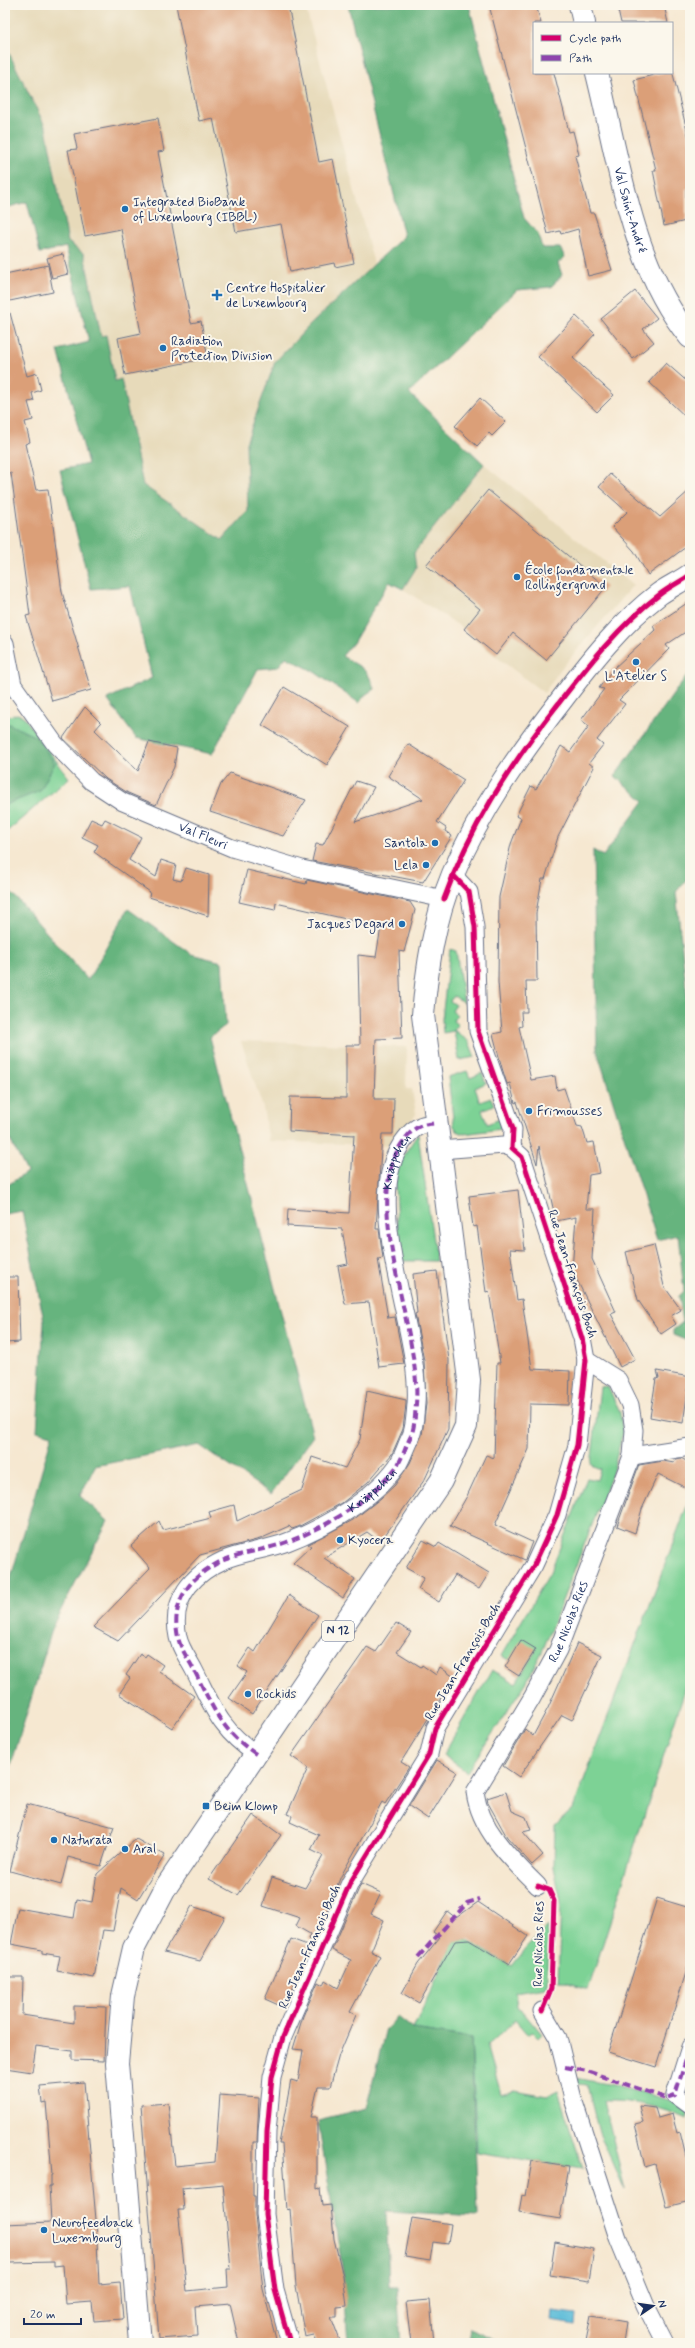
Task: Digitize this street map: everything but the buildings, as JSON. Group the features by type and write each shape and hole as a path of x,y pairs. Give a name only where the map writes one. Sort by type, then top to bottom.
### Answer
{"main road":[{"path":"580,5 584,22"},
{"name":"Val Saint-André","path":"597,74 634,227 651,276 674,317 690,337"},
{"name":"N 12","path":"140,2343 117,2063 123,1996 134,1948 166,1887 441,1481 466,1426 469,1380 423,1015 432,938 453,875 502,780 582,673 622,627 659,594 690,575"}],"street":[{"name":"Val Fleuri","path":"5,643 9,686 54,744 91,782 123,802 232,848 302,869 444,900"},
{"path":"440,1150 493,1144 504,1145 512,1148 513,1129 478,1031 475,927 469,892 453,875"},
{"name":"Knäppchen","path":"256,1754 242,1745 224,1727 178,1638 176,1616 181,1594 196,1576 224,1560 287,1542 325,1524 364,1499 397,1465 413,1431 417,1391 413,1352 390,1239 387,1200 390,1169 399,1147 409,1134 420,1126 436,1123"},
{"name":"Rue Jean-François Boch","path":"290,2343 275,2290 265,2214 267,2132 271,2085 283,2037 322,1942 350,1883 429,1754 435,1728 534,1565 554,1522 577,1445 586,1360 582,1338 522,1157 512,1148"},
{"name":"Rue Nicolas Ries","path":"538,1886 507,1854 484,1820 476,1802 475,1792 532,1698 558,1650 632,1456 634,1430 627,1399 618,1380 586,1360"},
{"path":"632,1456 690,1448"},
{"path":"542,2011 558,2038 573,2098 618,2238 646,2306 665,2343"},
{"path":"690,2047 674,2095 690,2106"}],"shaded area":[{"name":"Centre Hospitalier de Luxembourg","path":"5,5 305,5 374,264 310,325 275,362 246,443 248,511 222,540 143,485 121,379 115,381 106,335 101,336 84,254 68,242 46,128 5,45"},
{"name":"École fondamentale Rollingergrund","path":"484,464 633,585 560,670 544,693 477,642 464,629 403,589 416,568 414,553"},
{"path":"241,1041 407,1047 406,1089 412,1089 416,1114 395,1146 269,1141 263,1108"}],"green space":[{"path":"348,5 469,5 524,218 538,234 542,248 560,248 565,257 558,263 562,275 551,287 517,290 409,393 484,464 414,553 416,568 403,589 389,582 353,643 342,656 358,665 366,672 374,689 365,695 359,703 313,671 286,657 278,667 258,669 212,754 136,738 107,699 152,678 130,586 91,589 60,470 88,464 58,350 89,342 66,247 40,253 27,202 5,208 5,45 46,128 68,242 84,254 101,336 106,335 115,381 121,379 143,485 222,540 248,511 246,443 275,362 310,325 404,236"},
{"path":"687,675 690,675 690,875 676,892 690,1024 690,1342 673,1335 673,1330 683,1322 679,1296 684,1291 678,1235 657,1240 597,1051 593,850 603,856 644,801 615,776"},
{"path":"17,714 23,716 69,778 5,833 5,717"},
{"path":"5,722 36,737 55,763 40,791 5,805"},
{"path":"5,885 88,980 128,909 191,954 222,962 226,1025 210,1037 313,1436 271,1494 199,1445 95,1466 80,1496 108,1521 54,1623 5,1785 5,1598 52,1435 37,1431 44,1321 22,1211 5,1214 5,1187 27,1172 5,1130"},
{"path":"450,949 456,951 464,1003 454,996 450,1001 456,1005 452,1011 457,1015 453,1021 458,1025 454,1030 469,1042 475,1057 459,1060 454,1031 443,1033 442,1019"},
{"path":"467,1071 470,1078 482,1073 486,1083 475,1088 480,1102 491,1098 494,1105 482,1110 487,1124 500,1119 501,1129 464,1134 458,1132 454,1126 448,1077"},
{"path":"418,1134 436,1261 399,1261 394,1169"},
{"path":"608,1386 620,1413 623,1432 612,1474 542,1652 526,1683 467,1772 443,1755 492,1670 516,1683 536,1650 510,1660 501,1656 550,1573 587,1478 597,1480 600,1469 591,1465 600,1387"},
{"path":"690,1498 690,1681 688,1680 588,1990 558,1981 561,1902 554,1867 555,1826 573,1809"},
{"path":"548,1926 547,1984 545,1987 515,1992 517,2007 523,2011 542,2034 538,2038 531,2031 527,2034 515,2020 487,2045 501,2094 514,2090 548,2096 558,2091 583,2169 477,2152 471,2038 413,2029 454,1941 466,1940 512,1966 526,1948"},
{"path":"398,2017 413,2029 471,2038 478,2216 386,2211 389,2287 397,2287 401,2343 348,2343 343,2273 318,2121 366,2109 386,2028"},
{"path":"576,2078 627,2088 690,2106 687,2119 646,2105 604,2101 625,2190 599,2133 587,2085 578,2084"},
{"path":"470,2329 503,2343 468,2343"}],"water":[{"path":"552,2311 576,2314 575,2325 551,2321"}],"marked path":[{"path":"256,1754 244,1745 226,1727 212,1707 183,1650 179,1641 176,1624 180,1600 193,1581 212,1566 231,1557 279,1545 302,1536 332,1521 362,1501 375,1490 397,1466 411,1436 414,1424 416,1404 415,1374 389,1230 387,1195 392,1164 405,1139 418,1127 436,1123"},
{"path":"418,1957 467,1903 480,1899"},
{"path":"565,2067 587,2071 666,2098 675,2095 690,2047"}],"cycle path":[{"path":"444,899 465,848 478,823 506,776 538,730 603,648 616,634 659,595 690,575"},
{"path":"290,2343 275,2290 265,2214 267,2132 272,2077 283,2037 350,1883 429,1754 435,1728 534,1565 557,1515 577,1445 586,1360 582,1338 522,1157 512,1148 513,1129 478,1031 475,927 469,892 453,875"},
{"path":"538,1886 549,1890 554,1901 551,1989 542,2011"}],"place":[{"name":"Integrated BioBank of Luxembourg (IBBL)","path":"125,209"},
{"name":"Centre Hospitalier de Luxembourg","path":"217,295"},
{"name":"Radiation Protection Division","path":"163,348"},
{"name":"École fondamentale Rollingergrund","path":"517,577"},
{"name":"L'Atelier S","path":"636,662"},
{"name":"Santola","path":"435,843"},
{"name":"Lela","path":"426,865"},
{"name":"Jacques Degard","path":"402,924"},
{"name":"Frimousses","path":"529,1111"},
{"name":"Kyocera","path":"340,1540"},
{"name":"Rockids","path":"248,1694"},
{"name":"Beim Klomp","path":"206,1806"},
{"name":"Naturata","path":"54,1840"},
{"name":"Aral","path":"125,1849"},
{"name":"Neurofeedback Luxembourg","path":"44,2230"}]}
